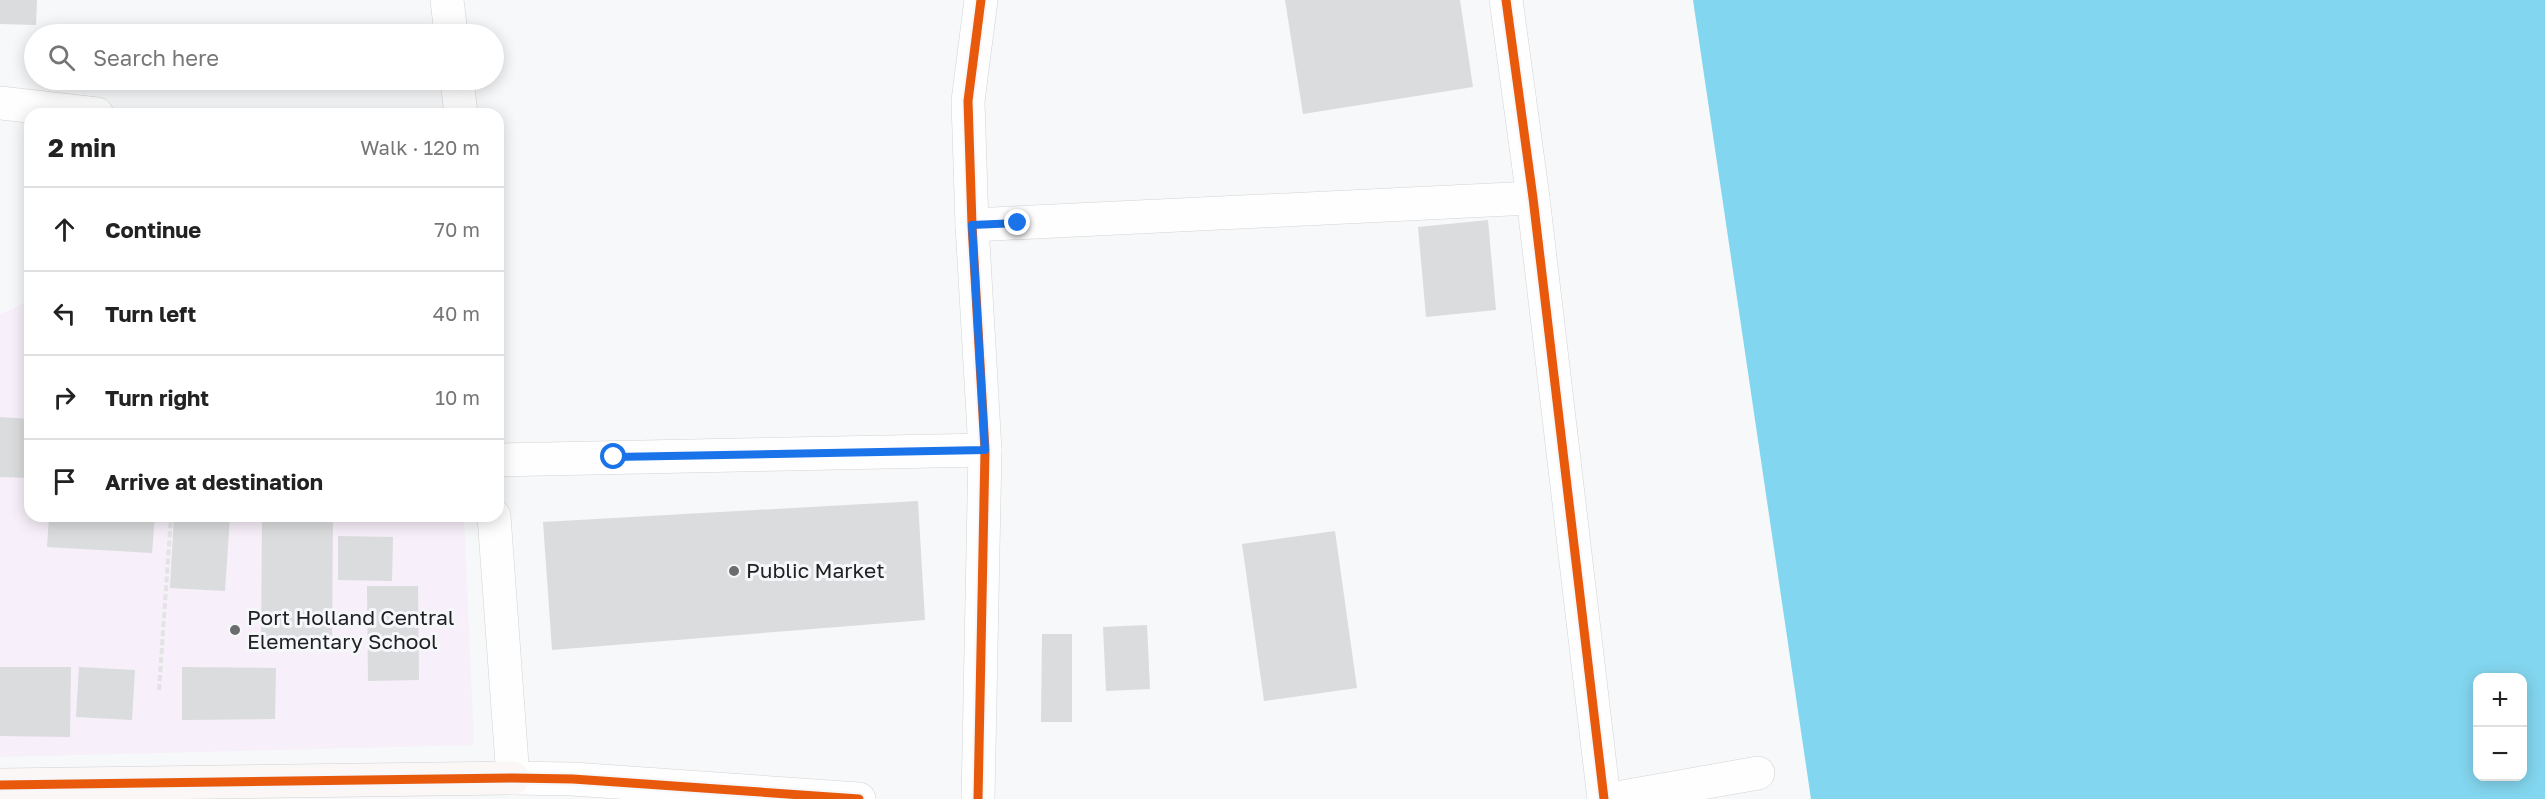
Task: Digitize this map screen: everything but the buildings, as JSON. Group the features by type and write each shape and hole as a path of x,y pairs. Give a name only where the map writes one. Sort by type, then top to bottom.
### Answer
{"street":[{"path":"447,0 450,24"},
{"path":"978,799 985,450 972,225 968,101 981,0"},
{"path":"1506,0 1533,198 1604,799"},
{"path":"458,90 460,108"},
{"path":"0,103 44,108"},
{"path":"972,225 1533,198"},
{"path":"504,460 985,450"},
{"path":"494,522 513,778"},
{"path":"1611,799 1758,773"},
{"path":"0,785 513,778 573,789 859,799"}],"path":[{"path":"159,690 171,522"}],"shaded area":[{"name":"Port Holland Central Elementary School","path":"24,303 24,522 464,522 474,745 0,757 0,315"}],"water":[{"path":"1693,0 2545,0 2545,799 1811,799"}],"cycle path":[{"path":"978,799 985,450 972,225 968,101 981,0"},
{"path":"1506,0 1533,198 1604,799"},
{"path":"0,785 513,778 573,779 859,799"}],"place":[{"name":"Public Market","path":"734,571"},
{"name":"Port Holland Central Elementary School","path":"235,630"}],"route":[{"path":"614,457 985,450 972,225 1018,223"}]}
